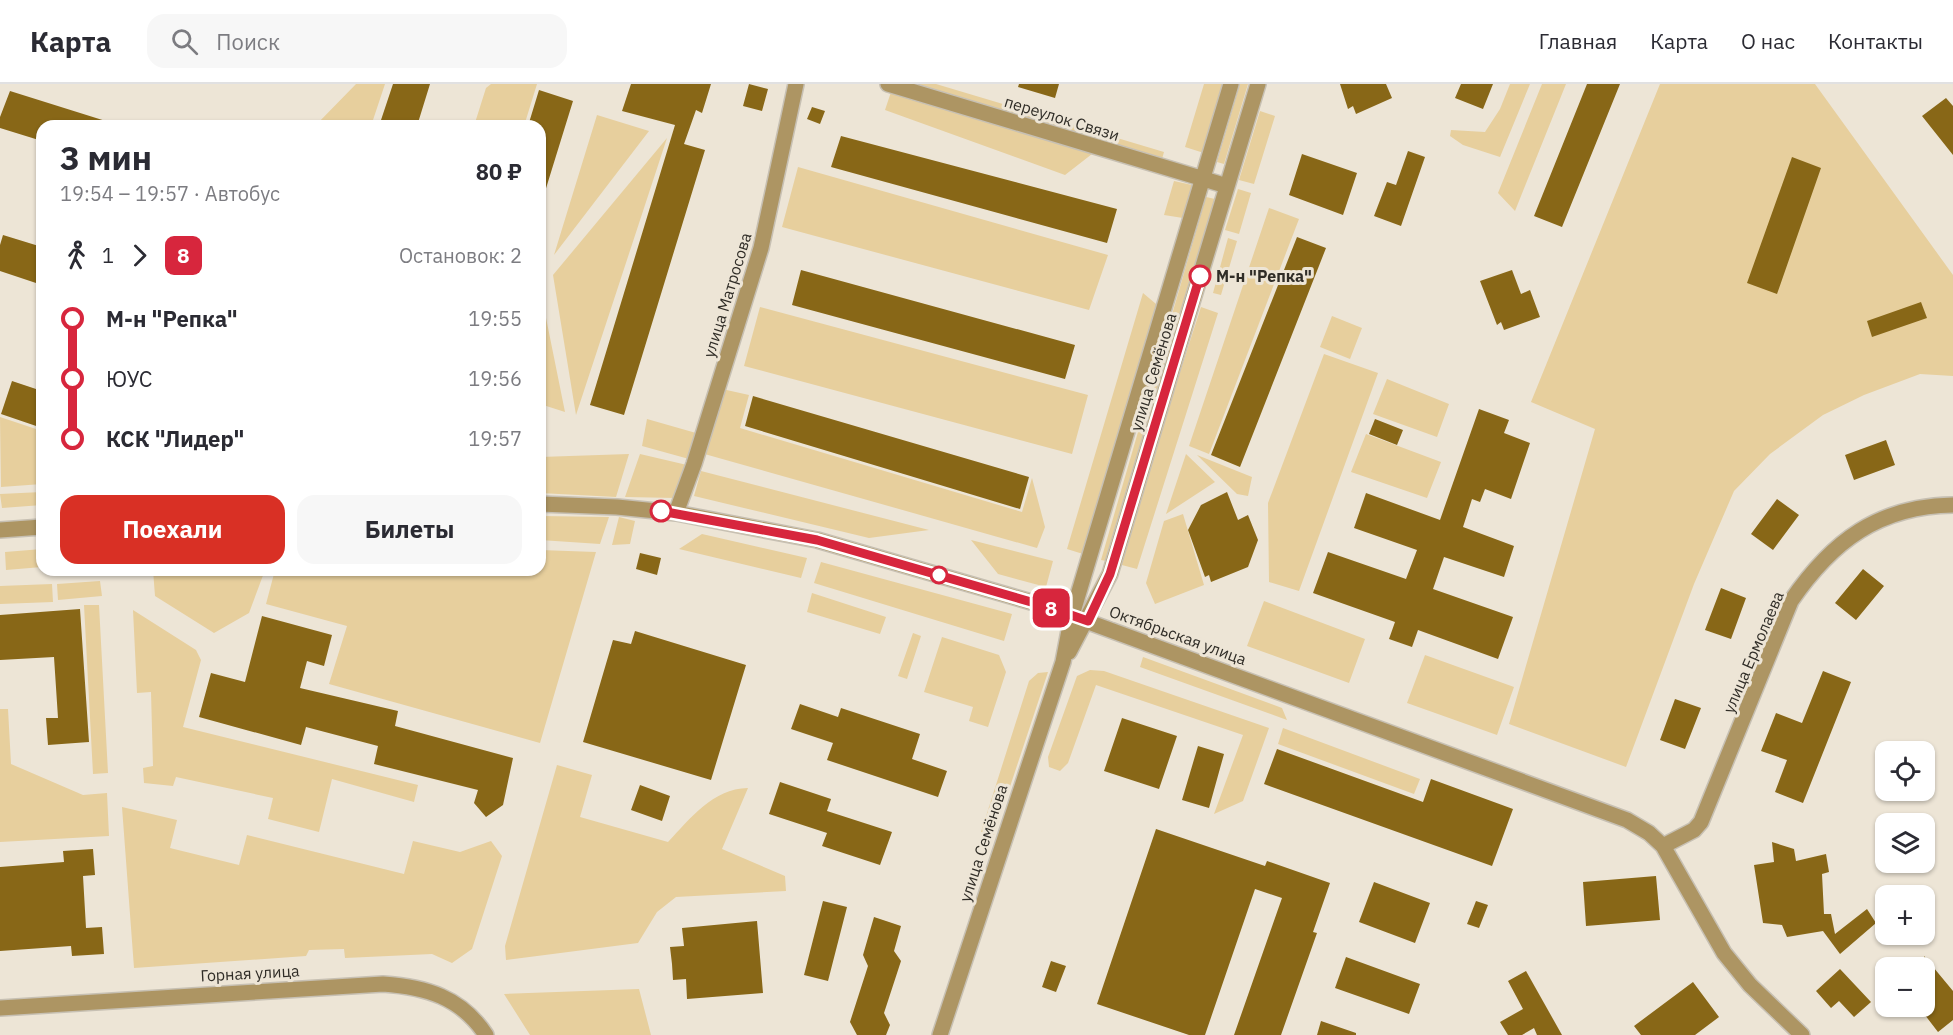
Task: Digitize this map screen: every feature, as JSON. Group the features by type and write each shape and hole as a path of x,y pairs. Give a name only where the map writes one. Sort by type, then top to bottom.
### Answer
{"street":[{"name":"улица Матросова","path":"676,513 694,464 761,248 796,84"},
{"name":"переулок Связи","path":"888,84 1227,186"},
{"name":"улица Семёнова","path":"940,1035 1063,662 1072,615 1231,84"},
{"name":"улица Семёнова","path":"1063,662 1088,621 1110,574 1258,84"},
{"name":"Октябрьская улица","path":"546,504 676,513 817,540 1072,615 1604,810 1641,828 1663,846 1689,889 1703,920 1724,953 1750,985 1802,1035"},
{"name":"улица Ермолаева","path":"1663,846 1694,830 1701,822 1791,601 1805,581 1838,546 1874,522 1911,509 1953,504"},
{"path":"0,530 36,527"},
{"name":"Горная улица","path":"0,1008 383,984 419,987 437,994 477,1022 486,1035"}],"shaded area":[{"path":"356,84 385,84 373,120 321,120"},
{"path":"491,84 537,84 526,120 476,120 486,88"},
{"path":"910,84 936,84 1164,152 1162,159"},
{"path":"1204,84 1224,84 1204,153 1185,147"},
{"path":"1240,84 1248,84 1224,164 1217,162"},
{"path":"1510,84 1530,84 1500,157 1463,145 1450,136 1451,130 1485,132 1500,109"},
{"path":"1542,84 1566,84 1515,211 1498,193"},
{"path":"1660,84 1815,84 1953,275 1953,376 1920,374 1864,395 1823,415 1770,454 1734,491 1694,584 1626,767 1509,724 1595,429 1531,402"},
{"path":"891,92 1092,154 1065,175 885,110"},
{"path":"1260,111 1275,116 1254,184 1239,180"},
{"path":"597,115 649,131 554,255"},
{"path":"667,138 576,415 553,275"},
{"path":"798,167 1108,255 1089,310 782,227"},
{"path":"1174,181 1192,185 1183,218 1164,215"},
{"path":"1238,189 1251,193 1239,234 1225,230"},
{"path":"1206,197 1215,199 1106,561 1101,560"},
{"path":"1269,208 1299,219 1209,454 1189,446"},
{"path":"1228,238 1237,241 1221,295 1213,293"},
{"path":"1143,293 1162,309 1083,554 1067,549"},
{"path":"760,307 1088,395 1072,454 744,366"},
{"path":"1201,307 1218,313 1137,569 1118,564"},
{"path":"1332,316 1362,328 1350,359 1320,347"},
{"path":"546,318 565,412 546,406"},
{"path":"1324,354 1378,373 1299,591 1269,582 1268,503"},
{"path":"1387,379 1449,404 1437,437 1373,414"},
{"path":"722,389 749,395 740,428 1022,512 1032,478 1045,527 1037,548 701,453"},
{"path":"0,417 36,429 36,484 1,487"},
{"path":"647,419 696,433 689,459 642,446"},
{"path":"1366,434 1441,462 1427,498 1351,472"},
{"path":"629,454 616,497 546,493 546,457"},
{"path":"640,454 687,465 676,498 625,497"},
{"path":"1186,454 1215,482 1166,514"},
{"path":"1197,455 1252,477 1248,496 1237,494"},
{"path":"701,471 929,530 869,538 694,496"},
{"path":"36,492 36,505 2,508 0,494"},
{"path":"1183,514 1204,585 1155,604 1146,583 1164,521"},
{"path":"546,516 609,517 600,544 546,540"},
{"path":"619,517 635,521 630,544 612,545"},
{"path":"702,534 807,558 801,578 679,549"},
{"path":"971,540 1053,561 1046,587 998,574"},
{"path":"36,549 36,568 6,570 5,552"},
{"path":"546,550 596,552 540,743 329,684 347,626 266,604 273,576 546,576"},
{"path":"821,562 1012,614 1004,641 814,583"},
{"path":"153,576 263,576 249,613 214,633 155,596"},
{"path":"100,581 102,596 58,600 57,584"},
{"path":"52,584 53,602 0,604 0,586"},
{"path":"812,593 886,617 880,634 807,612"},
{"path":"1264,601 1365,639 1349,683 1247,646"},
{"path":"84,605 99,605 108,773 93,774"},
{"path":"133,610 196,650 201,660 183,727 418,785 414,802 332,779 319,832 268,819 273,798 176,777 173,786 144,783 143,768 153,766 151,692 137,693"},
{"path":"913,633 921,636 907,679 898,676"},
{"path":"942,637 999,655 1006,672 988,727 969,721 973,707 924,692"},
{"path":"1425,655 1514,687 1497,735 1407,703"},
{"path":"1143,657 1282,708 1287,720 1140,667"},
{"path":"1090,670 1104,671 1269,728 1243,801 1214,814 1243,735 1096,685 1068,763 1060,771 1049,767 1048,757 1077,676"},
{"path":"1048,672 994,835 981,832 1029,681 1038,673"},
{"path":"0,709 8,709 11,764 83,795 107,793 109,836 0,842"},
{"path":"1283,728 1420,779 1414,794 1278,744"},
{"path":"557,765 592,775 580,817 668,842 703,806 713,799 724,793 748,788 722,849 785,876 786,891 676,897 657,912 638,943 506,960 505,946"},
{"path":"122,807 177,820 170,848 239,865 247,835 404,874 413,841 460,852 491,841 502,856 472,949 452,963 432,954 345,958 344,949 309,950 306,956 134,968"},
{"path":"639,989 651,1035 530,1035 504,994"}],"building":[{"path":"393,84 430,84 419,120 381,120"},
{"path":"631,84 711,84 702,113 696,110 684,144 705,150 624,415 590,405 675,125 622,111"},
{"path":"749,84 768,89 762,111 743,106"},
{"path":"1019,84 1059,84 1055,98 1018,87"},
{"path":"1340,84 1386,84 1392,98 1356,114 1353,106 1348,109"},
{"path":"1461,84 1493,84 1483,109 1455,98"},
{"path":"1587,84 1620,84 1562,227 1534,216"},
{"path":"539,90 573,101 546,188 546,120 530,120"},
{"path":"10,91 102,120 36,120 36,139 0,128 0,117"},
{"path":"1946,98 1953,106 1953,155 1922,116"},
{"path":"812,107 825,111 820,124 807,119"},
{"path":"841,136 1117,209 1107,243 831,167"},
{"path":"1408,151 1425,157 1401,226 1374,216 1387,182 1396,185"},
{"path":"1302,154 1357,173 1343,215 1289,195"},
{"path":"1792,157 1821,168 1777,294 1747,283"},
{"path":"3,235 36,245 36,283 0,271 0,245"},
{"path":"1297,237 1326,248 1240,467 1211,455"},
{"path":"801,270 1075,345 1065,379 792,305"},
{"path":"1512,270 1521,294 1530,290 1540,317 1504,330 1501,322 1497,325 1480,281"},
{"path":"1921,302 1927,318 1872,337 1867,321"},
{"path":"12,381 36,389 36,426 1,414"},
{"path":"753,396 1029,477 1020,509 745,426"},
{"path":"1479,409 1509,420 1504,433 1530,443 1511,499 1485,489 1480,502 1472,499 1463,527 1514,546 1504,577 1444,557 1433,589 1513,617 1498,659 1418,630 1412,647 1389,639 1395,622 1313,593 1328,552 1406,579 1417,550 1354,528 1366,493 1440,520"},
{"path":"1375,419 1403,430 1397,445 1369,434"},
{"path":"1886,440 1895,465 1854,480 1845,455"},
{"path":"1227,492 1238,520 1248,515 1258,540 1248,567 1211,582 1209,575 1205,577 1188,530 1201,505"},
{"path":"1777,499 1799,515 1773,550 1751,534"},
{"path":"640,553 661,558 657,575 636,569"},
{"path":"1863,569 1884,586 1856,620 1835,603"},
{"path":"1721,588 1746,598 1731,639 1705,630"},
{"path":"80,609 89,742 48,745 46,718 58,718 54,657 0,660 0,615"},
{"path":"262,616 332,635 324,666 307,661 300,688 398,711 395,726 513,758 503,805 486,817 474,803 478,790 374,764 378,746 306,727 301,745 199,717 211,673 245,682"},
{"path":"635,631 746,665 711,780 583,742 613,640 631,644"},
{"path":"1823,671 1851,682 1803,803 1775,792 1787,760 1761,751 1776,713 1802,723"},
{"path":"1675,699 1701,708 1685,749 1660,740"},
{"path":"800,704 838,717 841,708 920,734 912,759 947,771 938,797 827,760 833,743 791,729"},
{"path":"1122,718 1177,736 1159,789 1104,771"},
{"path":"1198,746 1224,754 1209,808 1182,800"},
{"path":"1277,749 1423,802 1431,779 1513,809 1492,866 1264,784"},
{"path":"780,782 831,799 827,811 892,832 880,865 822,846 827,833 769,814"},
{"path":"640,785 670,796 662,821 631,810"},
{"path":"1156,829 1265,866 1267,861 1330,883 1313,932 1317,933 1281,1035 1234,1035 1282,898 1255,889 1205,1035 1189,1035 1097,1004"},
{"path":"1772,842 1794,849 1796,861 1826,854 1829,872 1822,874 1824,914 1831,914 1835,934 1867,909 1875,924 1840,954 1823,931 1787,937 1782,925 1763,923 1754,865 1774,862"},
{"path":"93,849 95,875 83,876 86,928 102,927 104,954 72,956 71,946 0,951 0,867 64,862 63,851"},
{"path":"1656,876 1660,920 1586,926 1583,882"},
{"path":"1374,882 1430,903 1415,943 1359,922"},
{"path":"823,901 847,907 828,981 804,975"},
{"path":"1476,901 1488,905 1479,928 1467,924"},
{"path":"874,917 901,926 894,951 901,961 884,1013 890,1025 886,1035 857,1035 850,1022 868,966 863,955"},
{"path":"757,921 763,993 687,999 686,979 673,980 670,947 684,946 682,928"},
{"path":"1346,957 1420,984 1409,1014 1335,988"},
{"path":"1051,961 1066,966 1056,992 1042,987"},
{"path":"1840,969 1871,1002 1854,1017 1839,1001 1831,1008 1816,991"},
{"path":"1935,969 1953,991 1953,1020 1938,1032 1926,1017 1935,1017"},
{"path":"1526,971 1562,1035 1537,1035 1534,1028 1522,1035 1508,1035 1500,1022 1523,1009 1508,981"},
{"path":"1693,982 1719,1017 1695,1035 1641,1035 1634,1026"},
{"path":"1321,1021 1356,1033 1356,1035 1317,1035"}],"bus line":[{"name":"8","path":"661,511 817,540 1045,606 1088,621 1110,574 1200,276"}],"place":[{"name":"М-н \"Репка\"","path":"1200,276"}]}
